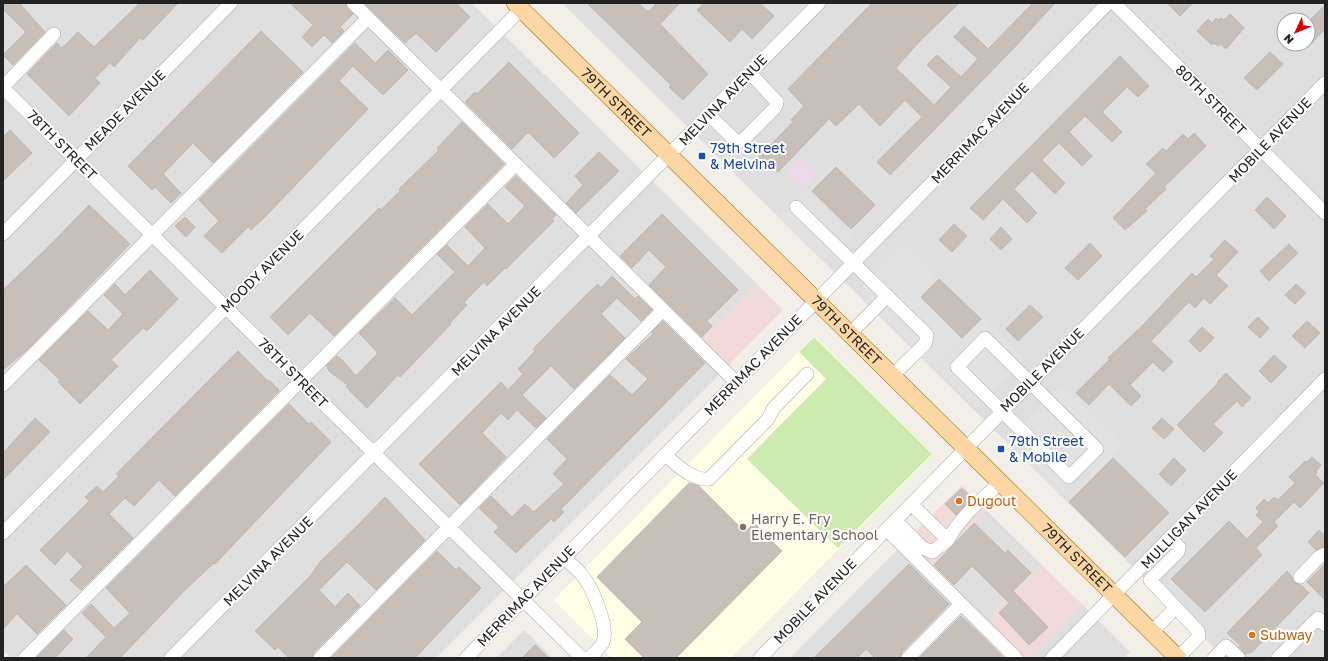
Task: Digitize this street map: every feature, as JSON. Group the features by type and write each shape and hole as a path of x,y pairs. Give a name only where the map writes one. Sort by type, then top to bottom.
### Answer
{"main road":[{"name":"79TH STREET","path":"518,6 1178,658"}],"street":[{"name":"MEADE AVENUE","path":"3,234 231,3"},
{"path":"353,3 736,382"},
{"name":"MERRIMAC AVENUE","path":"466,658 1108,3"},
{"name":"80TH STREET","path":"1114,3 1325,213"},
{"name":"MELVINA AVENUE","path":"171,658 375,454 750,74 817,4"},
{"name":"MOODY AVENUE","path":"3,533 441,90 518,6"},
{"path":"3,385 368,18"},
{"path":"3,87 54,34"},
{"path":"709,115 736,141 742,141 775,108 777,102 750,74"},
{"name":"MOBILE AVENUE","path":"760,658 1325,83"},
{"name":"78TH STREET","path":"3,87 582,658"},
{"path":"25,658 516,164"},
{"path":"796,207 927,335 925,344 892,376"},
{"path":"850,334 887,296"},
{"path":"320,658 664,310"},
{"path":"985,338 1031,382 1096,449 1069,477 957,367 985,338"},
{"path":"665,454 680,468 702,480 709,479 768,419 773,409 807,374"},
{"name":"MULLIGAN AVENUE","path":"1052,658 1325,379"},
{"path":"890,525 923,548 932,552 948,540 953,531 976,504 1000,483"},
{"path":"911,504 948,540"},
{"path":"890,525 962,604 1016,658"},
{"path":"1170,538 1179,547 1178,552 1150,580 1198,631 1199,636 1178,658"},
{"path":"1300,577 1319,557 1325,554"},
{"path":"564,558 582,575 594,594 595,602 606,630 603,644 589,658"},
{"path":"908,658 962,604"},
{"path":"1152,632 1175,608"},
{"path":"1278,658 1318,618 1325,625"},
{"path":"1214,658 1226,646 1239,658"}],"shaded area":[{"path":"3,3 472,3 757,284 698,344 724,370 436,658 11,658 3,650"},
{"path":"562,3 1325,3 1325,658 1225,658"},
{"path":"801,156 819,174 802,191 785,173"},
{"path":"807,189 854,236 834,256 830,252 824,259 779,216"},
{"path":"904,244 938,279 919,299 961,340 933,367 867,302 869,297 862,287"},
{"path":"757,284 783,310 724,370 698,344"},
{"path":"985,318 1025,358 975,409 935,369"},
{"name":"Harry E. Fry Elementary School","path":"814,336 933,454 731,658 612,658 554,600"},
{"path":"1061,385 1123,446 1092,477 1085,470 1061,496 1006,440"},
{"path":"962,485 986,510 927,570 902,545"},
{"path":"986,510 1042,565 982,625 1016,658 790,658 902,545 927,570"},
{"path":"1042,565 1083,605 1031,658 1016,658 982,625"},
{"path":"1083,605 1130,652 1125,658 1031,658"},
{"path":"524,630 553,658 496,658"}],"green space":[{"path":"814,337 932,454 838,548 747,459 826,379 799,352"}],"building":[{"path":"3,3 19,3 45,32 13,65 3,55 26,32 3,9"},
{"path":"140,3 178,3 143,40 140,38 114,67 110,63 95,78 100,83 69,116 27,74 57,43 62,48 78,32 94,47"},
{"path":"290,3 345,3 347,8 353,14 340,27 344,31 332,43 324,35 312,47 302,37 313,25"},
{"path":"364,3 456,3 470,17 436,52 416,33 405,43"},
{"path":"587,3 638,3 648,12 657,3 680,3 660,24 708,74 683,100 669,87 671,85"},
{"path":"704,3 760,3 774,16 752,39 742,29 730,42 697,10"},
{"path":"872,3 959,3 919,42 896,68 934,105 951,87 927,65 937,55 961,77 978,59 954,37 964,26 988,49 1033,3 1055,3 1012,50 890,175 877,162 922,117 905,100 880,126 859,104 836,126 829,119 778,172 769,164 765,169 756,160 793,122 791,120 804,106 788,89"},
{"path":"1167,3 1193,3 1180,16"},
{"path":"1325,5 1325,29 1316,39 1316,14"},
{"path":"1230,14 1244,28 1226,49 1220,44 1218,46 1214,43 1212,45 1197,31 1208,19 1212,23 1216,18 1218,20 1221,18 1224,20"},
{"path":"261,31 303,72 213,163 193,143 163,174 181,193 171,203 155,187 152,190 128,166"},
{"path":"355,43 375,63 388,50 408,70 383,95 353,66 339,81 368,109 265,217 251,230 248,227 222,253 204,236 219,221 199,200"},
{"path":"1270,52 1283,64 1257,90 1244,78"},
{"path":"1120,56 1149,86 1138,97 1127,87 1102,112 1122,132 1112,142 1085,116 1069,132 1092,156 1082,166 1059,143 1042,160 1065,183 1055,194 1032,171 1014,189 1037,213 1027,223 1003,199 983,220 970,208"},
{"path":"509,62 579,133 554,158 528,132 512,149 465,102 475,92 477,94"},
{"path":"462,122 504,164 334,336 310,313 288,335 270,317 379,208 381,210 400,191 399,189 439,150 437,148"},
{"path":"10,130 32,153 3,181 3,137"},
{"path":"1194,133 1206,146 1164,187 1166,189 1145,209 1147,211 1125,230 1113,218 1156,173 1146,164 1163,148 1166,151 1183,134 1188,139"},
{"path":"599,152 619,171 576,213 566,203 583,185 575,176"},
{"path":"836,167 875,205 851,229 812,191"},
{"path":"516,176 556,215 552,219 554,221 506,269 505,268 487,286 484,282 464,302 467,305 450,323 451,324 400,377 398,375 367,408 346,387 348,385 330,372 326,366 337,356 356,376 377,354 377,352 359,333 395,298 412,315 455,272 437,254 447,245 468,266 485,248 465,227 488,204 508,224 525,206 505,187"},
{"path":"1267,197 1286,216 1274,229 1255,210"},
{"path":"89,205 130,244 28,349 3,370 3,290"},
{"path":"662,214 738,290 707,321 712,326 702,337 649,285 666,267 649,250 632,268 620,256"},
{"path":"185,217 195,227 186,237 175,226"},
{"path":"954,224 967,236 952,252 939,240"},
{"path":"1001,227 1012,239 1001,250 990,239"},
{"path":"1225,240 1238,252 1216,275 1228,286 1210,304 1204,298 1195,308 1189,302 1151,341 1173,362 1163,372 1153,362 1130,385 1141,396 1131,406 1109,384 1089,405 1076,393 1110,359 1108,358 1142,326 1192,273 1196,277 1214,259 1210,256"},
{"path":"1090,243 1102,256 1078,280 1065,268"},
{"path":"1289,244 1298,253 1269,281 1260,271"},
{"path":"150,270 178,299 147,331 143,328 111,360 118,366 80,404 58,382 60,380 39,360 88,311 108,330 123,314 104,295 115,284 125,295"},
{"path":"612,276 635,299 638,296 652,310 641,321 617,298 601,314 625,338 574,389 551,366 522,395 546,418 536,428 517,410 508,420 501,413 482,433 506,457 460,505 419,464 501,382 508,390 523,374 518,369 535,351 533,349 598,284 601,288"},
{"path":"939,279 981,319 962,338 921,297"},
{"path":"1296,284 1306,293 1295,304 1285,295"},
{"path":"1030,305 1043,317 1018,341 1006,329"},
{"path":"1258,317 1269,328 1260,338 1248,327"},
{"path":"663,321 705,363 561,509 564,512 554,522 551,519 516,553 494,532 499,527 479,508 491,496 512,517 525,504 534,512 564,484 553,474 567,459 547,439 610,375 632,395 648,379 626,359 653,334 652,332"},
{"path":"1307,321 1320,333 1305,348 1292,336"},
{"path":"1202,327 1214,338 1200,352 1189,341"},
{"path":"238,351 279,390 278,392 175,496 159,480 134,506 125,498 109,514 133,538 81,590 70,580 83,567 67,551 55,565 40,550 89,501 85,497 97,486 103,492 119,476 116,474"},
{"path":"1274,355 1287,367 1271,383 1259,371"},
{"path":"1226,373 1251,398 1242,407 1237,401 1213,424 1223,433 1204,452 1177,425"},
{"path":"289,404 309,424 311,422 331,442 215,564 214,563 186,589 120,658 86,658 106,637 82,613 91,604 114,628 130,613 106,588"},
{"path":"35,418 50,432 3,480 3,453"},
{"path":"1162,418 1174,429 1164,439 1152,428"},
{"path":"1312,457 1321,465 1316,471 1317,473 1315,475 1324,483 1300,508 1294,502 1274,522 1278,526 1256,548 1262,555 1205,612 1171,579 1229,521 1247,539 1263,522 1256,515 1259,512 1256,508 1264,499 1268,503 1274,497 1278,500 1295,483 1289,477 1305,461 1307,462"},
{"path":"1113,458 1169,513 1125,557 1069,502"},
{"path":"1174,458 1186,470 1171,486 1159,474"},
{"path":"689,483 699,486 745,532 754,523 782,551 676,658 644,658 625,639 642,622 597,577"},
{"name":"Dugout","path":"962,488 972,498 956,515 945,504"},
{"path":"385,497 425,540 376,590 347,562 319,590 335,607 348,593 360,606 314,652 312,658 289,658 278,647 275,650 255,631 311,575 319,563"},
{"path":"974,523 1005,553 1008,550 1031,573 1013,591 1048,627 1029,645 999,613 1009,603 972,566 954,585 934,565"},
{"path":"1319,530 1325,536 1325,546 1316,550 1308,542"},
{"path":"437,551 456,570 459,567 481,588 415,658 331,658"},
{"path":"909,564 949,604 902,652 900,658 875,658 866,649 857,658 814,658"},
{"path":"1325,564 1325,600 1307,582"},
{"path":"26,565 66,605 37,634 17,614 3,629 3,587"},
{"path":"1287,571 1294,582 1301,585 1309,593 1252,652 1245,654 1239,647 1241,646 1227,633"},
{"path":"961,616 985,639 1004,658 919,658"},
{"path":"64,630 73,639 55,658 36,658"},
{"path":"535,645 549,658 522,658"}],"place":[{"name":"79th Street & Melvina","path":"702,156"},
{"name":"79th Street & Mobile","path":"1001,449"},
{"name":"Dugout","path":"959,501"},
{"name":"Harry E. Fry Elementary School","path":"743,527"},
{"name":"Subway","path":"1252,635"}]}
